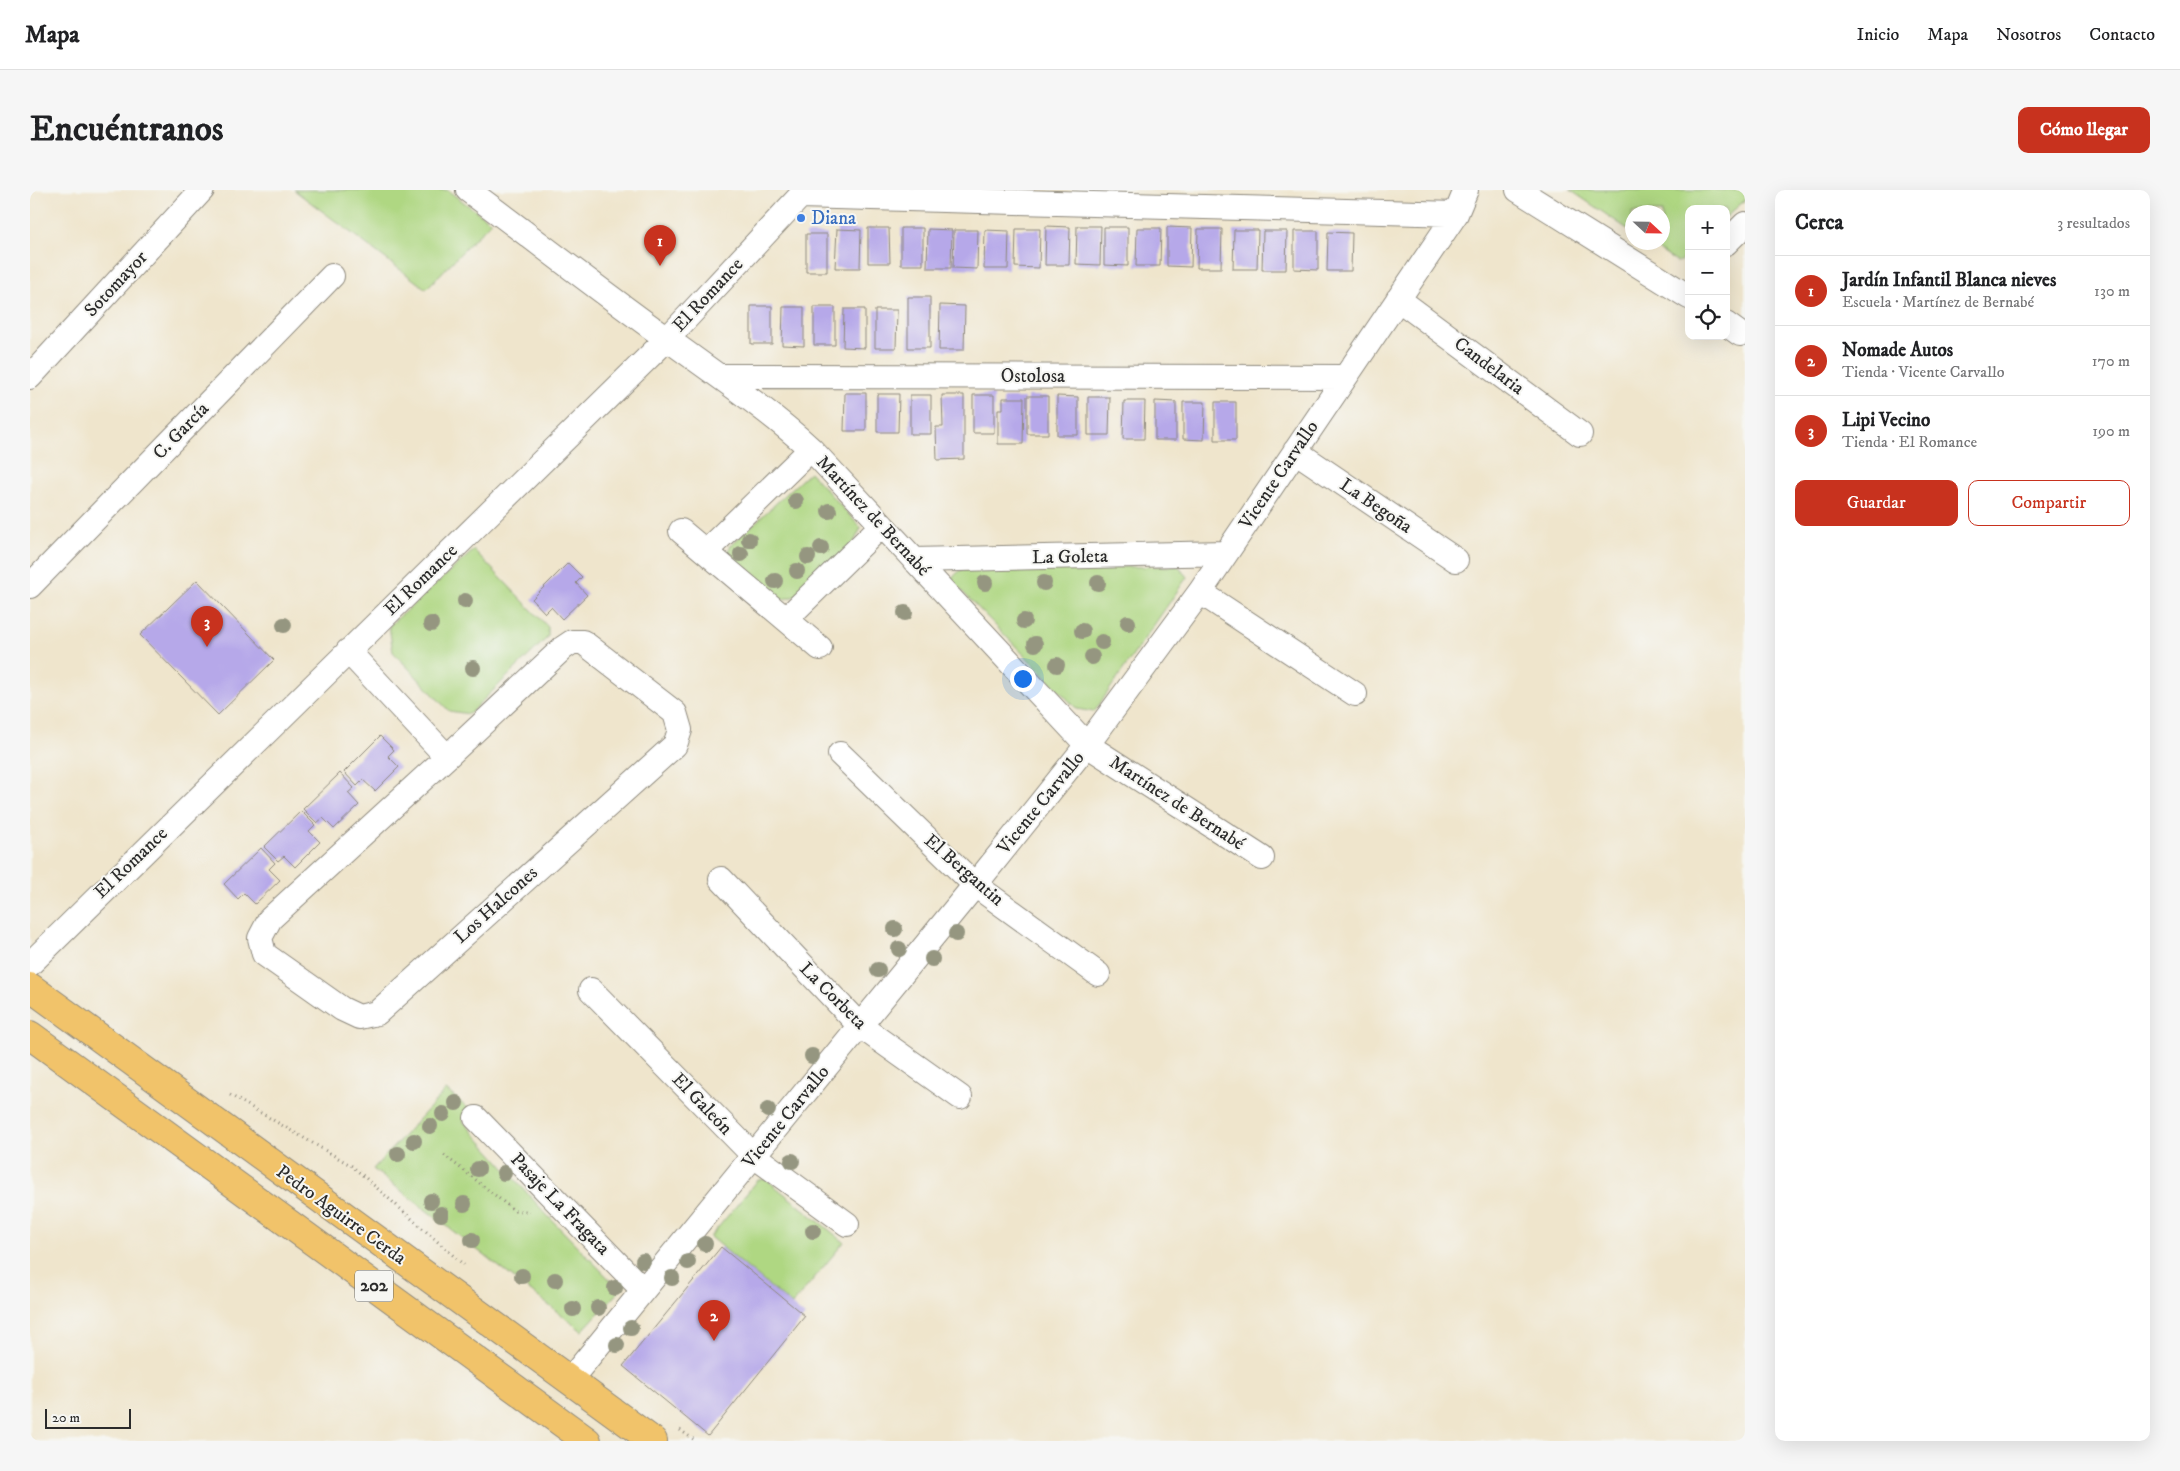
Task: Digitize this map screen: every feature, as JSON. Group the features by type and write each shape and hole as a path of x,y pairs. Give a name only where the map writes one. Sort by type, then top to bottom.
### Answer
{"highway":[{"name":"Pedro Aguirre Cerda","path":"30,988 653,1441"},
{"name":"Pedro Aguirre Cerda","path":"30,1035 587,1441"}],"street":[{"name":"Sotomayor","path":"30,377 202,190"},
{"name":"Martínez de Bernabé","path":"468,190 667,339 721,376 789,429 882,525 1087,745 1262,858"},
{"name":"Vicente Carvallo","path":"569,1381 975,885 1087,745 1200,592 1456,214 1466,190"},
{"path":"1518,190 1685,288"},
{"name":"El Romance","path":"30,964 667,339 803,193"},
{"path":"803,193 1456,214"},
{"path":"1730,239 1745,224"},
{"name":"C. García","path":"30,586 332,276"},
{"name":"Candelaria","path":"1398,299 1580,434"},
{"name":"Ostolosa","path":"721,376 1345,377"},
{"path":"706,551 810,449"},
{"name":"La Begoña","path":"1295,451 1456,560"},
{"path":"787,618 882,525"},
{"path":"681,531 787,618 820,648"},
{"name":"La Goleta","path":"914,560 1226,552"},
{"path":"1200,592 1356,694"},
{"name":"Los Halcones","path":"572,642 583,642 675,713 680,730 675,745 377,1013 359,1017 342,1009 264,954 260,938 270,919 447,757 563,648 572,642"},
{"path":"348,651 447,757"},
{"name":"El Bergantin","path":"840,754 975,885 1098,974"},
{"name":"La Corbeta","path":"721,879 860,1026 960,1097"},
{"name":"El Galeón","path":"591,990 754,1156 847,1224"},
{"name":"Pasaje La Fragata","path":"476,1118 643,1290"}],"path":[{"path":"444,1155 515,1210"}],"green space":[{"path":"294,190 447,190 491,222 426,289"},
{"path":"1570,190 1745,190 1745,200 1730,213 1730,205 1685,205 1685,257 1678,263 1658,250 1670,250 1670,205 1625,205 1625,227"},
{"path":"810,472 861,528 854,542 796,596 780,600 727,553 731,545"},
{"path":"474,550 548,627 548,637 469,714 449,711 393,652 389,626"},
{"path":"1178,566 1187,577 1094,712 1077,709 950,579 961,570"},
{"path":"446,1090 471,1111 463,1121 545,1213 620,1290 582,1331 373,1169"},
{"path":"766,1179 844,1242 792,1305 710,1237 758,1180"}],"building":[{"path":"1046,226 1070,227 1069,265 1045,265"},
{"path":"1077,226 1101,226 1100,265 1076,264"},
{"path":"1104,227 1128,227 1128,266 1104,265"},
{"path":"1167,227 1192,228 1191,267 1167,266"},
{"path":"868,228 889,228 890,263 868,263"},
{"path":"901,228 923,228 923,265 901,265"},
{"path":"1137,228 1161,228 1160,266 1136,266"},
{"path":"837,229 861,230 860,268 835,268"},
{"path":"928,229 952,230 951,268 927,268"},
{"path":"1016,229 1040,229 1039,268 1015,267"},
{"path":"1198,229 1222,229 1221,268 1197,268"},
{"path":"954,230 978,230 977,269 953,268"},
{"path":"985,230 1009,231 1008,269 984,269"},
{"path":"1234,230 1258,230 1257,269 1233,269"},
{"path":"1263,231 1287,231 1286,270 1262,270"},
{"path":"1294,231 1318,231 1318,270 1294,269"},
{"path":"1328,232 1352,233 1351,271 1327,271"},
{"path":"806,234 827,234 827,272 806,272"},
{"path":"908,297 930,297 930,348 908,348"},
{"path":"940,305 965,306 964,350 939,350"},
{"path":"751,306 772,306 772,344 751,344"},
{"path":"783,307 804,307 804,346 782,345"},
{"path":"814,307 835,307 835,345 814,345"},
{"path":"844,309 865,309 865,348 843,347"},
{"path":"875,310 897,310 896,348 875,348"},
{"path":"845,393 866,393 866,431 844,431"},
{"path":"877,394 899,394 898,432 877,432"},
{"path":"910,395 931,395 931,434 910,434"},
{"path":"942,395 964,395 964,459 937,460 936,427 943,427"},
{"path":"973,395 994,395 994,433 973,433"},
{"path":"1027,396 1048,396 1048,434 1027,434"},
{"path":"1057,396 1078,397 1078,435 1057,435"},
{"path":"1088,397 1110,397 1109,435 1088,435"},
{"path":"1003,398 1024,398 1023,444 998,444 998,409 1003,409"},
{"path":"1124,401 1145,401 1144,439 1123,439"},
{"path":"1155,401 1176,402 1176,440 1155,440"},
{"path":"1183,402 1205,402 1204,440 1183,439"},
{"path":"1215,402 1236,402 1236,440 1215,440"},
{"path":"568,563 582,577 576,583 587,595 562,619 551,607 545,613 532,599"},
{"path":"197,580 274,660 218,715 140,635"},
{"path":"380,736 394,750 388,756 399,767 375,791 363,780 357,786 344,772"},
{"path":"340,773 354,788 348,793 359,805 334,829 323,818 317,823 303,809"},
{"path":"301,811 315,825 309,831 320,842 295,867 284,856 278,861 264,847"},
{"path":"261,848 275,863 269,869 280,880 255,904 244,893 238,899 224,884"},
{"path":"721,1247 805,1316 708,1436 623,1366"}],"place":[{"name":"Diana","path":"801,218"},
{"name":"Jardín Infantil Blanca nieves","path":"660,266"},
{"name":"Lipi Vecino","path":"207,647"},
{"name":"Nomade Autos","path":"714,1341"}]}
